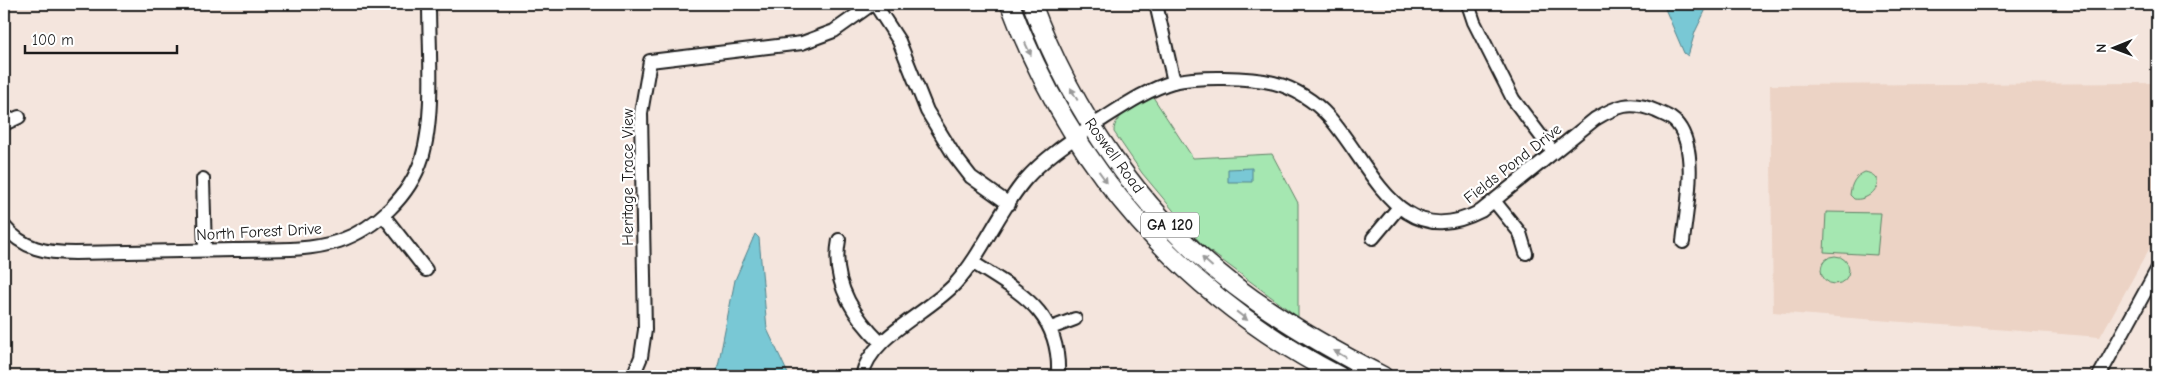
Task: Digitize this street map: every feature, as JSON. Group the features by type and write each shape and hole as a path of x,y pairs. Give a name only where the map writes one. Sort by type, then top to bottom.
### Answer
{"highway":[{"name":"Roswell Road","path":"1010,4 1039,74 1075,137 1128,210 1178,263 1248,321 1307,359 1339,376"},
{"name":"Roswell Road","path":"1032,4 1057,62 1093,126 1137,188 1179,235 1233,284 1278,316 1346,357 1383,376"}],"street":[{"name":"North Forest Drive","path":"4,226 20,243 30,248 56,253 283,249 323,245 356,234 383,215 410,184 422,160 429,108 429,4"},
{"path":"874,4 895,33 927,111 954,155 972,177 1009,204"},
{"name":"Heritage Trace View","path":"633,376 641,357 645,330 641,113 650,61 802,43 834,31 874,4"},
{"path":"1156,4 1174,82"},
{"path":"1468,4 1474,22 1513,99 1553,152"},
{"name":"Fields Pond Drive","path":"862,376 870,356 881,342 944,295 972,262 1009,204 1034,170 1075,137 1134,99 1174,82 1247,79 1276,84 1302,96 1329,117 1386,196 1409,215 1426,221 1440,223 1468,218 1495,202 1594,119 1615,107 1639,105 1671,118 1678,124 1683,134 1689,156 1690,170 1683,242"},
{"path":"4,124 19,117"},
{"path":"203,178 205,250"},
{"path":"1495,202 1520,233 1526,253"},
{"path":"1373,238 1399,207"},
{"path":"383,215 426,270"},
{"path":"839,240 836,256 837,268 848,303 859,320 881,342"},
{"path":"972,262 1022,296 1041,313 1051,328 1056,345 1058,376"},
{"path":"2098,376 2157,270"},
{"path":"1051,328 1075,319"}],"shaded area":[{"path":"2157,83 2157,235 2100,337 1773,312 1770,85"}],"green space":[{"path":"1153,97 1193,158 1272,154 1298,203 1298,317 1203,246 1142,173 1114,132 1115,126 1122,115"},
{"path":"1865,172 1876,179 1876,188 1867,197 1854,199 1850,195 1851,187 1856,178"},
{"path":"1826,212 1881,213 1877,255 1824,252"},
{"path":"1835,256 1845,260 1849,270 1845,280 1835,284 1825,280 1821,270 1825,260"}],"water":[{"path":"1663,4 1706,4 1706,9 1695,32 1688,56 1684,53"},
{"path":"1252,168 1252,182 1228,182 1228,169"},
{"path":"755,234 759,238 767,329 789,376 716,376 735,280"}]}
